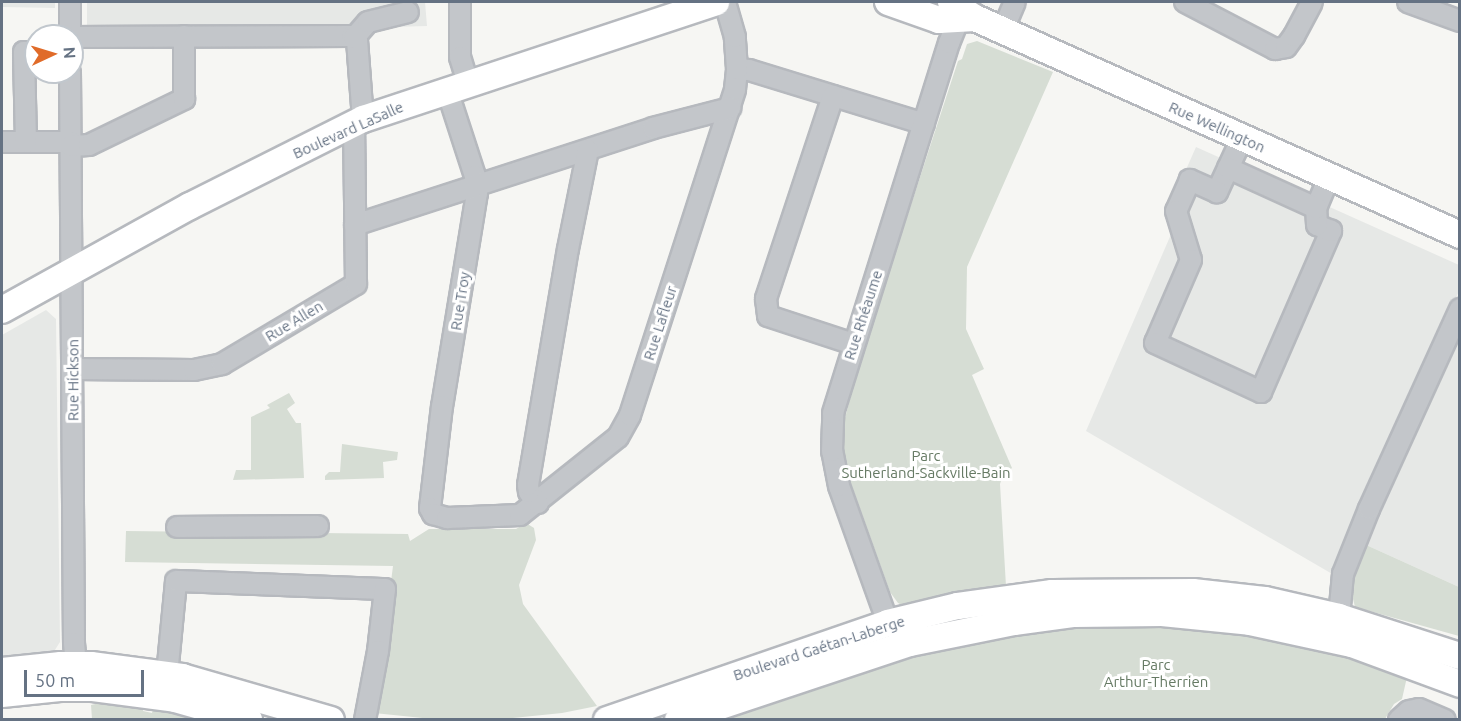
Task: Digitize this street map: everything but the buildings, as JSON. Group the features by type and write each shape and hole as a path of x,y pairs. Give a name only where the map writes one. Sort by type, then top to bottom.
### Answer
{"main road":[{"name":"Boulevard LaSalle","path":"2,310 72,269 358,121 716,2"},
{"name":"Rue Wellington","path":"888,2 939,20 962,12 1460,235"},
{"name":"Boulevard Gaétan-Laberge","path":"607,720 888,623 958,606 1016,597 1096,592 1193,592 1265,600 1350,628 1460,656"},
{"name":"Boulevard Gaétan-Laberge","path":"678,720 910,643 1014,622 1074,614 1162,612 1309,633 1350,628 1460,684"},
{"path":"3,682 77,676 167,675 331,720"},
{"path":"77,676 175,699 249,720"}],"street":[{"path":"70,2 71,24"},
{"name":"Rue Troy","path":"434,514 430,502 477,185 458,87 460,2"},
{"name":"Rue Lafleur","path":"434,514 447,518 514,516 526,513 618,437 626,425 730,108 737,69 733,23 725,2"},
{"path":"1003,30 1015,2"},
{"path":"1185,2 1275,49 1286,47 1290,42 1312,2"},
{"path":"1408,2 1460,21"},
{"path":"84,36 333,35 354,38 368,22 408,12"},
{"name":"Rue Rhéaume","path":"888,623 839,486 832,451 833,413 853,344 962,12"},
{"path":"2,142 89,145 184,99 184,36"},
{"name":"Rue Allen","path":"73,369 194,370 222,364 356,284 358,121 357,40 354,38"},
{"path":"737,69 749,70 924,124"},
{"path":"25,84 26,142"},
{"name":"Rue Hickson","path":"70,84 77,676"},
{"path":"833,96 766,299 768,316 853,344"},
{"path":"356,225 653,128 730,108"},
{"path":"1242,138 1218,192 1190,180 1176,210 1191,260 1155,343 1261,392 1331,231 1317,225 1316,208 1329,177"},
{"path":"538,503 529,492 528,485 568,249 588,150"},
{"path":"1228,168 1316,208"},
{"path":"1350,628 1340,585 1369,509 1460,309"},
{"path":"177,527 318,526"},
{"path":"167,675 176,581 386,589 378,651 365,720"},
{"path":"1399,720 1409,711 1419,709 1445,720"}],"shaded area":[{"path":"2,2 55,2 55,8 2,7"},
{"path":"87,2 425,2 427,26 87,36"},
{"path":"1196,147 1459,265 1459,291 1334,575 1086,431 1172,232 1172,223 1165,217"},
{"path":"46,310 56,319 60,642 53,653 2,658 2,335"},
{"path":"1459,341 1459,587 1364,544"}],"green space":[{"name":"Parc Sutherland-Sackville-Bain","path":"977,41 1053,72 967,267 966,329 984,369 972,375 1012,468 1003,475 1000,484 1006,586 904,606 898,603 890,592 845,467 842,444 843,426 858,367 958,61 962,59 967,44"},
{"path":"289,393 295,403 287,409 296,423 301,423 304,478 233,480 236,470 251,470 251,417 270,408 267,405"},
{"path":"342,444 398,452 397,460 383,462 384,478 325,480 329,472 340,472"},
{"path":"526,523 534,528 536,540 519,585 523,604 597,706 562,713 494,720 442,720 374,713 393,566 125,562 126,531 408,534 410,541 429,529 516,529"},
{"path":"1364,544 1459,587 1459,636 1355,607 1351,591 1351,573"},
{"name":"Parc Arthur-Therrien","path":"1101,625 1207,629 1280,640 1336,653 1407,677 1402,699 1394,704 1385,719 716,720 896,659 986,638"},
{"path":"100,703 143,707 143,711 152,713 153,708 206,719 92,719 91,705"}]}
